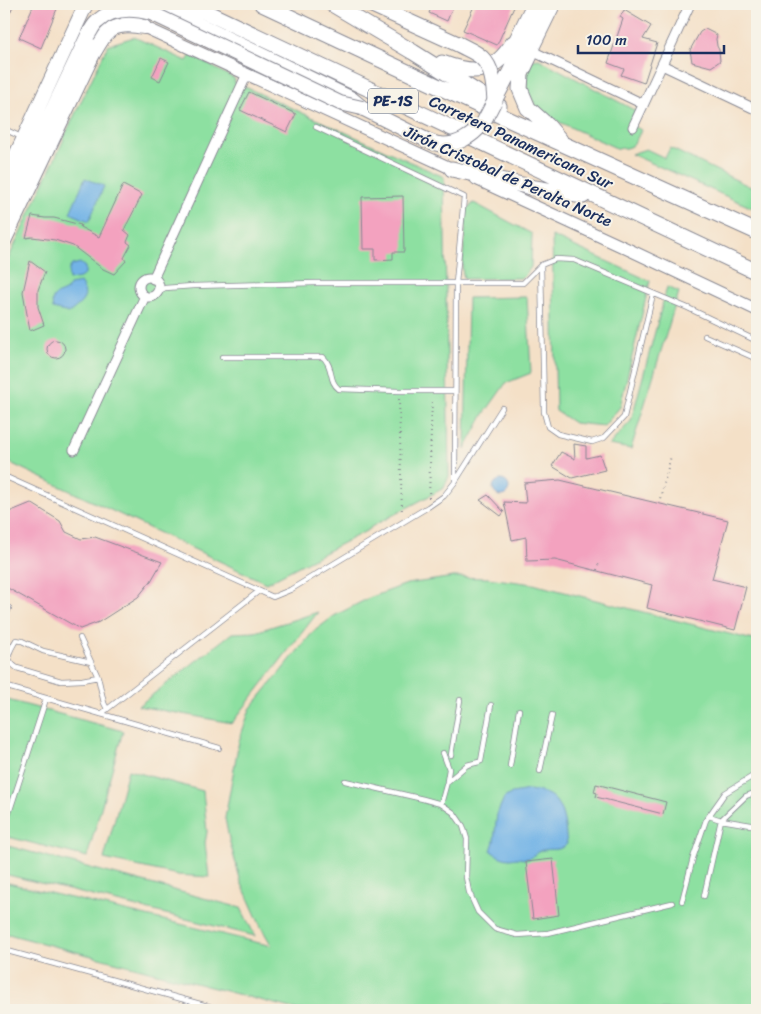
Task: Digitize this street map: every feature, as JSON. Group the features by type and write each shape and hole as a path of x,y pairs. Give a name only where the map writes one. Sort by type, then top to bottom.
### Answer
{"highway":[{"path":"155,4 352,99 362,108"},
{"name":"Carretera Panamericana Sur","path":"188,4 757,272"},
{"name":"Carretera Panamericana Sur","path":"262,4 512,121 757,232"},
{"path":"332,4 497,104 512,121"},
{"path":"370,4 460,45 482,58 491,74 495,101"},
{"path":"413,52 456,68 471,71 485,69 497,62 513,43"},
{"path":"532,51 521,74 520,89 524,101 528,108 564,144"},
{"path":"452,169 535,188 597,198"}],"main road":[{"path":"4,164 76,4"},
{"path":"4,181 86,4"},
{"path":"4,212 88,35 97,22 111,13 124,9 138,9 151,13 340,103 362,108 428,141 447,144 466,138 483,123 543,4"},
{"path":"4,241 103,36 118,26 133,25 144,27"}],"street":[{"name":"Jirón Cristobal de Peralta Norte","path":"112,4 144,27 757,310"},
{"path":"513,43 532,4"},
{"path":"555,4 532,51 643,104"},
{"path":"633,127 690,4"},
{"path":"662,65 757,110"},
{"path":"152,278 247,74"},
{"path":"152,278 158,285 156,293 151,297 145,296 139,290 140,284 143,279 152,278"},
{"path":"74,450 145,296"}],"lane":[{"path":"316,127 464,198 456,283 456,482"},
{"path":"4,129 17,136"},
{"path":"156,293 165,288 200,285 523,283 541,265 556,259 574,260 688,308 757,341"},
{"path":"541,265 544,412 548,427 558,434 592,442 604,438 624,416 653,294"},
{"path":"704,336 757,359"},
{"path":"222,356 323,357 328,362 333,385 339,389 455,391"},
{"path":"4,476 273,597 290,590 444,496 456,482 502,408"},
{"path":"101,714 259,591"},
{"path":"4,619 9,608"},
{"path":"80,638 98,677 107,710"},
{"path":"91,662 42,651 16,640 8,659 16,668 60,681 98,677"},
{"path":"4,686 219,748"},
{"path":"10,813 46,699"},
{"path":"451,755 460,700"},
{"path":"447,782 467,765 480,761 491,705"},
{"path":"510,766 520,710"},
{"path":"540,771 552,716"},
{"path":"441,804 449,769 443,753"},
{"path":"682,901 693,858 706,820 726,793 753,776"},
{"path":"345,781 441,804 454,813 463,826 467,839 466,877 469,892 478,912 496,929 518,935 548,933 672,903"},
{"path":"704,896 721,820 746,796 757,792"},
{"path":"709,816 757,826"},
{"path":"4,950 222,1010"}],"path":[{"path":"399,391 402,523"},
{"path":"428,507 432,391"},
{"path":"659,503 671,456"},
{"path":"597,570 599,562"}],"green space":[{"path":"134,37 187,61 191,55 235,79 234,82 444,177 449,476 444,488 266,583 4,460 4,268 108,45"},
{"path":"539,59 636,111 630,124 641,130 633,145 626,148 616,148 559,122 537,109 527,90 526,76 532,60"},
{"path":"670,148 757,190 757,210 631,154 646,149 665,158"},
{"path":"474,203 532,234 531,267 523,278 464,279 462,269 467,208"},
{"path":"552,236 650,281 620,407 604,426 574,423 556,411"},
{"path":"667,287 679,292 631,449 609,445 631,421"},
{"path":"527,297 531,373 506,383 484,414 465,449 468,298"},
{"path":"454,577 488,578 533,584 757,641 757,1010 298,1010 4,933 4,882 272,946 261,927 241,882 225,818 239,741 250,709 313,632 334,616 369,598 407,584"},
{"path":"318,612 232,723 138,706 232,633 255,632"},
{"path":"4,699 123,731 87,857 4,836"},
{"path":"128,770 203,791 207,832 205,843 209,877 178,875 104,859"},
{"path":"4,845 241,908 255,936 4,874"}],"water":[{"path":"85,178 104,186 89,221 70,213"},
{"path":"80,263 85,267 85,274 80,278 69,280 69,272 72,265"},
{"path":"80,283 85,293 81,303 69,313 53,309 52,304 55,296 67,290 69,285"},
{"path":"501,480 509,488 501,496 493,488"},
{"path":"529,790 547,794 554,799 563,817 567,844 558,849 540,851 530,858 505,858 491,851 497,814 504,798 512,793"}],"building":[{"path":"4,4 14,4 4,25"},
{"path":"34,4 59,4 41,48 19,38"},
{"path":"433,4 454,4 447,21 429,13"},
{"path":"475,4 508,4 514,7 497,45 463,30"},
{"path":"624,10 651,26 643,39 657,43 644,83 621,75 624,69 608,63 623,19 620,17"},
{"path":"705,29 717,35 720,61 711,67 692,62 690,50 700,32"},
{"path":"161,58 169,62 160,81 152,77"},
{"path":"249,92 296,114 287,132 240,110"},
{"path":"123,185 142,195 124,230 130,235 127,242 131,245 124,258 126,261 114,274 103,269 73,246 55,240 26,238 32,216 54,218 81,225 80,227 99,237"},
{"path":"403,196 404,252 393,252 393,259 375,260 375,249 363,249 362,197"},
{"path":"30,261 45,272 38,290 38,307 44,325 30,331 23,292"},
{"path":"52,340 60,340 65,345 63,356 52,358 47,353 47,345"},
{"path":"574,444 586,446 586,458 600,455 605,470 572,478 552,466 561,452 575,459"},
{"path":"560,480 728,520 712,579 746,587 735,630 647,608 652,585 555,560 527,561 526,537 512,540 504,502 526,503 524,483"},
{"path":"488,495 504,512 501,516 480,500"},
{"path":"31,503 60,521 66,532 81,539 95,537 162,562 151,581 138,597 99,622 80,629 4,586 4,514"},
{"path":"596,784 666,802 663,814 596,797 597,793 594,792"},
{"path":"553,859 559,915 533,919 526,862"}]}
